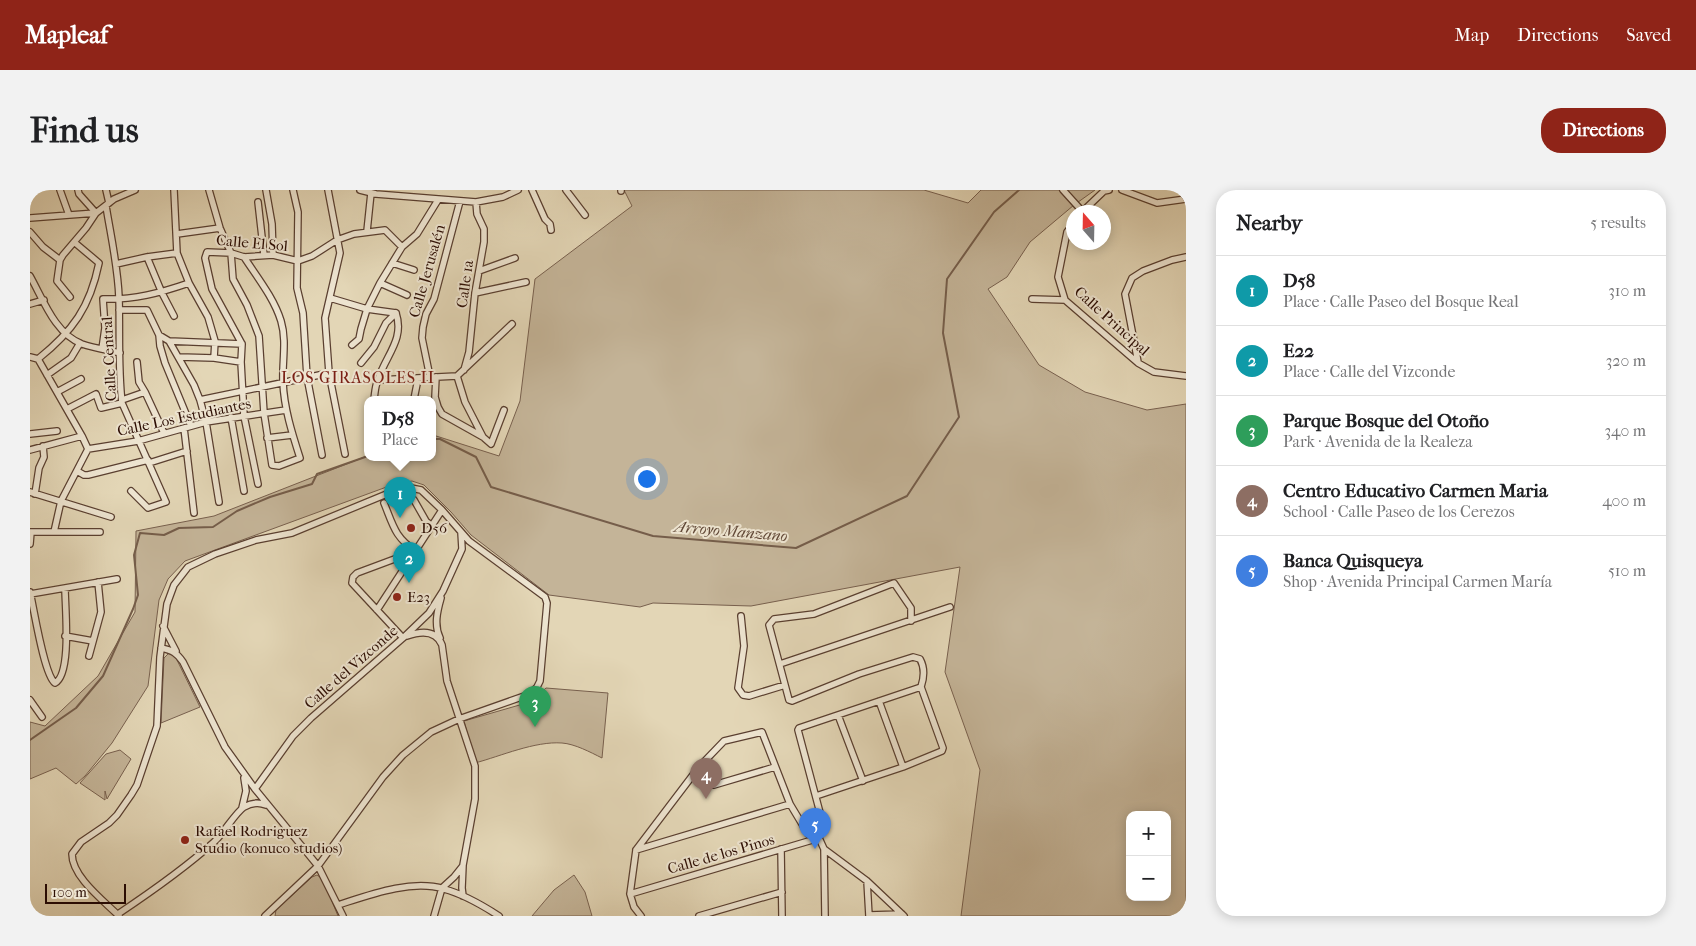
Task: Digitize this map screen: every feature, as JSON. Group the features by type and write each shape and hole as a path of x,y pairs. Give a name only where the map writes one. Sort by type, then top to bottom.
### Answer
{"street":[{"path":"60,190 69,216"},
{"path":"78,190 79,194 96,213"},
{"name":"Calle Central","path":"106,190 119,300 120,386 122,401 166,502 148,508 131,491"},
{"path":"70,297 57,281 60,260 96,213 114,199 135,190"},
{"path":"174,190 178,253 189,283 208,317 215,341 214,358"},
{"path":"209,190 220,228 231,253 233,279 247,305 259,336 267,438 272,465 279,466 300,458 286,410 283,382 284,335 281,319 271,299 244,257"},
{"path":"266,190 272,224 273,256"},
{"path":"293,190 298,212 297,288 303,313 307,377 322,455"},
{"path":"328,190 340,253 325,318 329,373 345,454"},
{"path":"360,190 438,200 476,202 503,196 518,190"},
{"path":"414,197 416,190"},
{"path":"532,190 545,219 550,224 551,230"},
{"path":"566,190 585,215"},
{"path":"1063,190 1076,205"},
{"path":"1089,205 1104,191 1109,190"},
{"path":"1122,190 1157,202 1186,199"},
{"path":"367,231 375,192"},
{"path":"352,344 359,338 360,328 367,309 380,283 402,247 417,234 438,200"},
{"name":"Calle Jerusalén","path":"435,396 433,377 422,338 423,328 426,314 434,299 460,201"},
{"path":"258,202 264,255"},
{"name":"Calle 1a","path":"464,370 469,352 475,293 484,242 484,229 477,214 476,202"},
{"path":"30,218 96,213"},
{"path":"177,234 220,228"},
{"name":"Calle El Sol","path":"242,344 212,289 205,258 207,252 231,253 244,257 264,255 298,261 312,256 337,240 367,231 385,230 402,247"},
{"path":"30,232 43,247 60,260"},
{"name":"Calle Principal","path":"1066,237 1058,277 1066,300 1138,363 1154,372 1186,376"},
{"path":"38,359 66,334 86,305 99,263 74,242"},
{"path":"116,264 178,253"},
{"path":"147,257 174,316"},
{"path":"1138,363 1125,294 1132,278 1143,271 1186,257"},
{"path":"479,271 515,258"},
{"path":"392,263 414,270"},
{"path":"30,276 57,324 66,334 80,343 120,353"},
{"path":"475,293 526,282"},
{"path":"102,349 105,328 103,299 136,298 162,293 189,283"},
{"path":"380,283 407,295"},
{"path":"330,298 367,309 396,313"},
{"path":"1032,299 1066,300"},
{"path":"30,304 44,300"},
{"path":"118,310 147,310 159,335 165,363 191,426"},
{"path":"361,363 374,347 386,323 396,313"},
{"path":"374,396 377,380 396,343 400,323 396,313"},
{"path":"377,380 457,376 512,324"},
{"path":"159,335 169,340 215,341 242,344 244,416 258,484"},
{"path":"169,340 200,400 206,422 219,502"},
{"path":"46,375 74,356 80,343"},
{"path":"30,357 38,359 88,450 61,501 54,532"},
{"path":"179,357 214,358 241,362"},
{"path":"137,362 139,382 164,434"},
{"path":"200,400 329,373"},
{"path":"457,376 464,402 483,437 491,444 504,410"},
{"path":"57,392 81,379"},
{"path":"415,396 418,379"},
{"path":"67,409 96,394 102,408 145,392"},
{"name":"Calle Jerusalén","path":"436,400 442,414 483,437"},
{"name":"Calle Los Estudiantes","path":"88,450 138,441 206,422 286,410"},
{"path":"231,418 244,492"},
{"path":"184,428 194,513"},
{"path":"30,434 56,430"},
{"path":"267,438 292,435"},
{"path":"30,450 82,436"},
{"path":"42,446 44,457 39,468 33,493 111,517"},
{"path":"77,471 84,476 148,462 186,451"},
{"path":"243,774 246,791 242,808 223,833 171,878 119,915 87,884 74,864 72,854 81,842 117,815 137,785 157,726 161,648 167,604 174,585 188,567 215,554 256,540 292,533 394,491 411,488 421,490 474,544 544,597 547,603 540,680 537,687 530,694 519,699 459,719 431,732 403,755 383,777 318,866 266,916"},
{"path":"414,500 426,521 432,526"},
{"path":"384,503 398,537 416,551"},
{"path":"377,610 442,510"},
{"name":"Calle del Vizconde","path":"255,789 288,743 311,718 429,613 443,591 462,549 461,531"},
{"path":"30,544 30,532 100,532"},
{"path":"462,549 474,544"},
{"path":"416,551 357,573 353,577 352,583 403,638 414,634 429,633 436,636 442,645"},
{"path":"65,588 65,666 59,681 55,683 47,667 30,593 117,579"},
{"path":"89,656 101,612 98,582"},
{"path":"816,796 939,753 943,748 920,688 923,680 924,666 920,658 913,657 859,674 794,700 789,700 769,625 774,619 814,614 894,583 911,608 911,621"},
{"path":"443,591 437,613 437,628 442,645 447,681 474,766 474,800 463,865 463,896"},
{"path":"780,664 950,607"},
{"path":"741,616 744,646 738,688 743,696 749,696 785,685"},
{"path":"163,626 219,736 243,774 318,866 342,916"},
{"path":"65,636 93,641"},
{"path":"161,648 170,649 177,653"},
{"path":"825,916 824,848 819,838 823,824 798,730 920,688"},
{"path":"30,700 42,717"},
{"path":"879,701 903,767"},
{"path":"838,715 863,781"},
{"path":"641,916 634,908 630,894 636,850 699,767 724,741 760,731 764,734 790,804 808,834 819,838"},
{"path":"699,767 712,785 775,767"},
{"path":"242,808 255,803 268,806"},
{"path":"636,850 790,804"},
{"name":"Calle de los Pinos","path":"630,894 819,838"},
{"path":"824,848 867,881 903,915"},
{"path":"781,849 782,916"},
{"path":"434,916 442,888 463,865"},
{"path":"867,881 869,916 903,915"},
{"path":"338,905 400,888 442,888 463,896 499,916"},
{"path":"699,916 782,892"}],"shaded area":[{"path":"624,190 924,190 968,203 981,190 1095,190 1074,205 1066,205 1066,212 1030,242 1007,277 988,289 1039,365 1085,392 1147,410 1186,404 1186,916 961,916 980,770 945,672 960,567 751,606 653,603 640,607 549,595 471,535 424,485 412,481 392,485 185,561 168,579 159,600 148,686 112,743 76,784 56,768 30,779 30,722 45,726 98,676 135,612 136,531 214,516 364,457 364,461 436,461 436,436 499,456 520,401 535,279 632,206"},
{"path":"169,653 176,658 200,707 161,723 164,658"},
{"path":"546,688 608,693 602,758 572,745 552,743 529,747 475,763 464,721 530,702"},
{"path":"120,750 131,759 107,799 105,791 105,800 80,783 106,754"},
{"path":"317,875 323,879 338,916 275,916 276,910 312,877"},
{"path":"574,875 585,892 592,916 532,916 554,890"}],"waterway":[{"name":"Arroyo Manzano","path":"436,439 440,439 476,457 491,487 653,536 796,548 907,496 959,417 943,333 947,279 994,212 1019,190"},
{"name":"Arroyo Manzano","path":"30,740 76,708 103,676 138,595 134,555 140,533 164,535 179,528 213,527 237,511 270,497 312,484 317,474 364,457"}],"place":[{"name":"D58","path":"400,518"},
{"name":"D56","path":"411,528"},
{"name":"E22","path":"409,583"},
{"name":"E23","path":"397,597"},
{"name":"Parque Bosque del Otoño","path":"535,727"},
{"name":"Centro Educativo Carmen Maria","path":"706,799"},
{"name":"Rafael Rodriguez Studio (konuco studios)","path":"185,840"},
{"name":"Banca Quisqueya","path":"815,849"}],"district":[{"name":"LOS GIRASOLES II","path":"358,377"}]}
